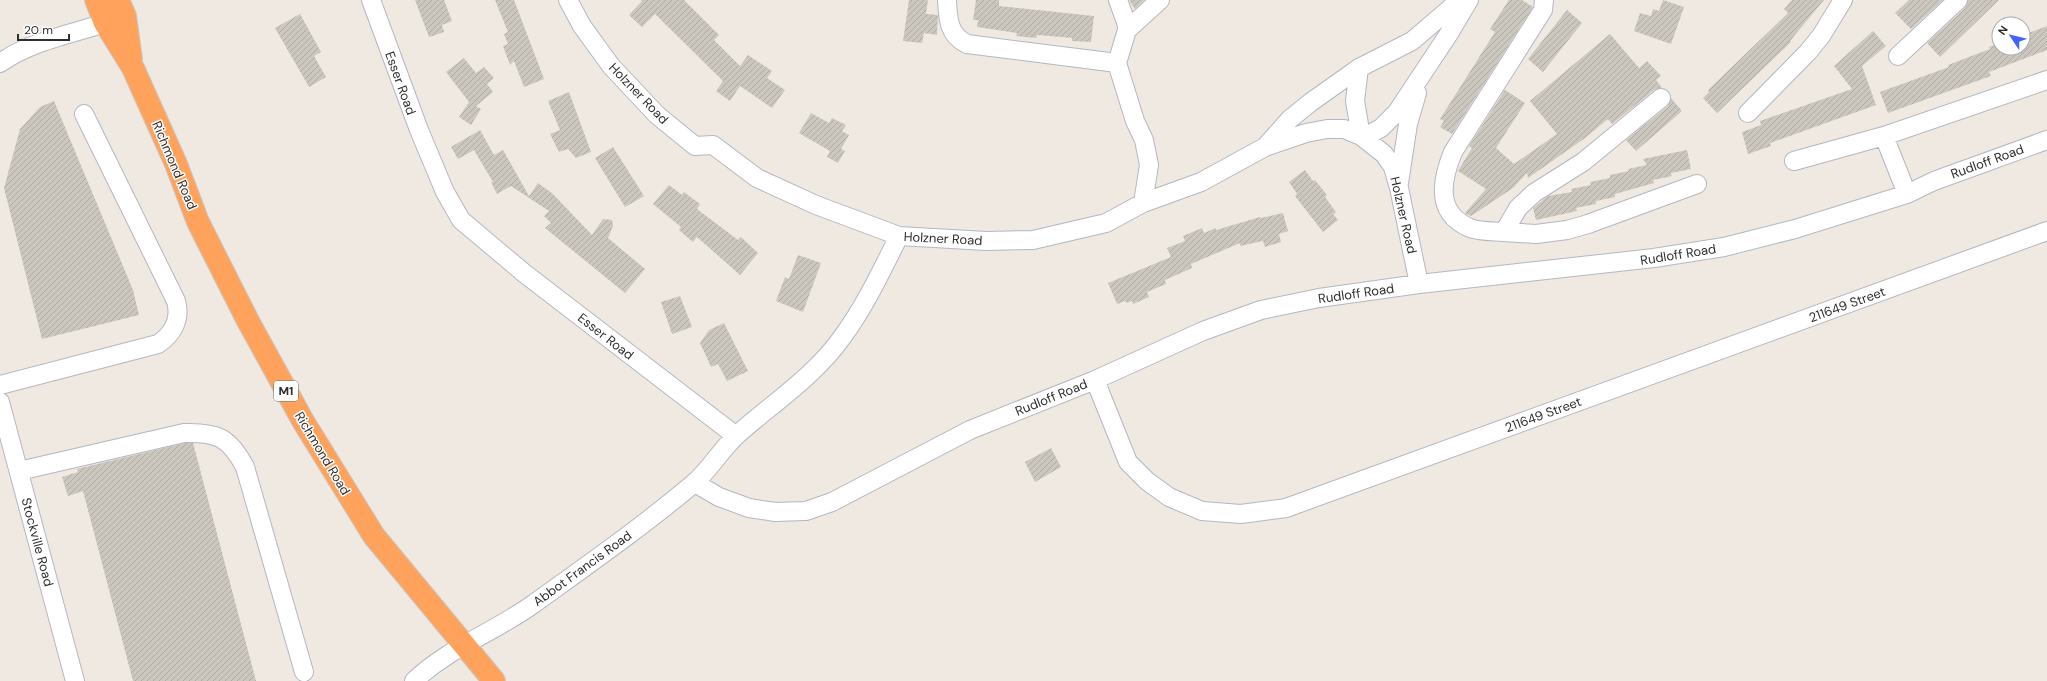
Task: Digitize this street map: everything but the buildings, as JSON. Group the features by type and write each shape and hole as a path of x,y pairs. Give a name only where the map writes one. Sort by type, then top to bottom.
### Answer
{"highway":[{"name":"Richmond Road","path":"96,0 116,13 133,68 176,164 198,222 248,321 303,421 374,536 494,681"}],"street":[{"name":"Esser Road","path":"371,0 425,144 445,192 462,220 524,273 736,436"},
{"name":"Holzner Road","path":"568,0 582,26 611,66 657,115 695,146 713,145 757,178 816,205 899,236 986,241 1033,240 1106,222 1143,203 1201,182 1265,147 1306,133 1327,129 1344,129 1361,136 1384,154 1392,167 1399,188 1419,284"},
{"path":"947,0 950,25 953,34 959,40 967,44 1117,63"},
{"path":"1118,0 1127,25 1127,30 1117,63 1135,120 1144,140 1149,165 1143,203"},
{"path":"1127,30 1160,0"},
{"path":"1265,147 1290,119 1311,102 1359,68 1412,41 1460,0"},
{"path":"1359,68 1355,101 1361,136 1372,133 1385,124 1404,102 1469,0"},
{"path":"1544,0 1543,10 1453,152 1445,172 1443,192 1446,208 1458,220 1471,229 1536,234 1567,230 1588,224 1697,184"},
{"path":"1748,113 1808,52 1821,36 1842,0"},
{"path":"1898,56 1958,0"},
{"path":"3,55 116,13"},
{"path":"1399,188 1412,105 1424,71"},
{"path":"1794,161 1884,136 2047,80"},
{"path":"1504,232 1518,208 1534,193 1583,162 1661,98"},
{"path":"0,385 158,344 170,334 177,318 176,301 84,114"},
{"path":"1884,136 1907,194"},
{"name":"Rudloff Road","path":"695,483 719,496 749,508 774,512 806,511 832,502 970,430 1096,380 1203,331 1262,310 1318,298 1419,284 1654,258 1724,247 1796,229 1907,194 1934,181 2047,140"},
{"name":"211649 Street","path":"1096,380 1128,462 1147,481 1169,497 1202,512 1241,514 1286,508 2047,231"},
{"path":"736,436 813,369 843,337 873,287 899,236"},
{"name":"Stockville Road","path":"0,402 75,681"},
{"path":"19,471 184,433 203,432 215,434 222,438 237,453 244,467 304,672"},
{"name":"Abbot Francis Road","path":"414,681 423,672 464,646 515,617 607,551 695,483 736,436"}]}
